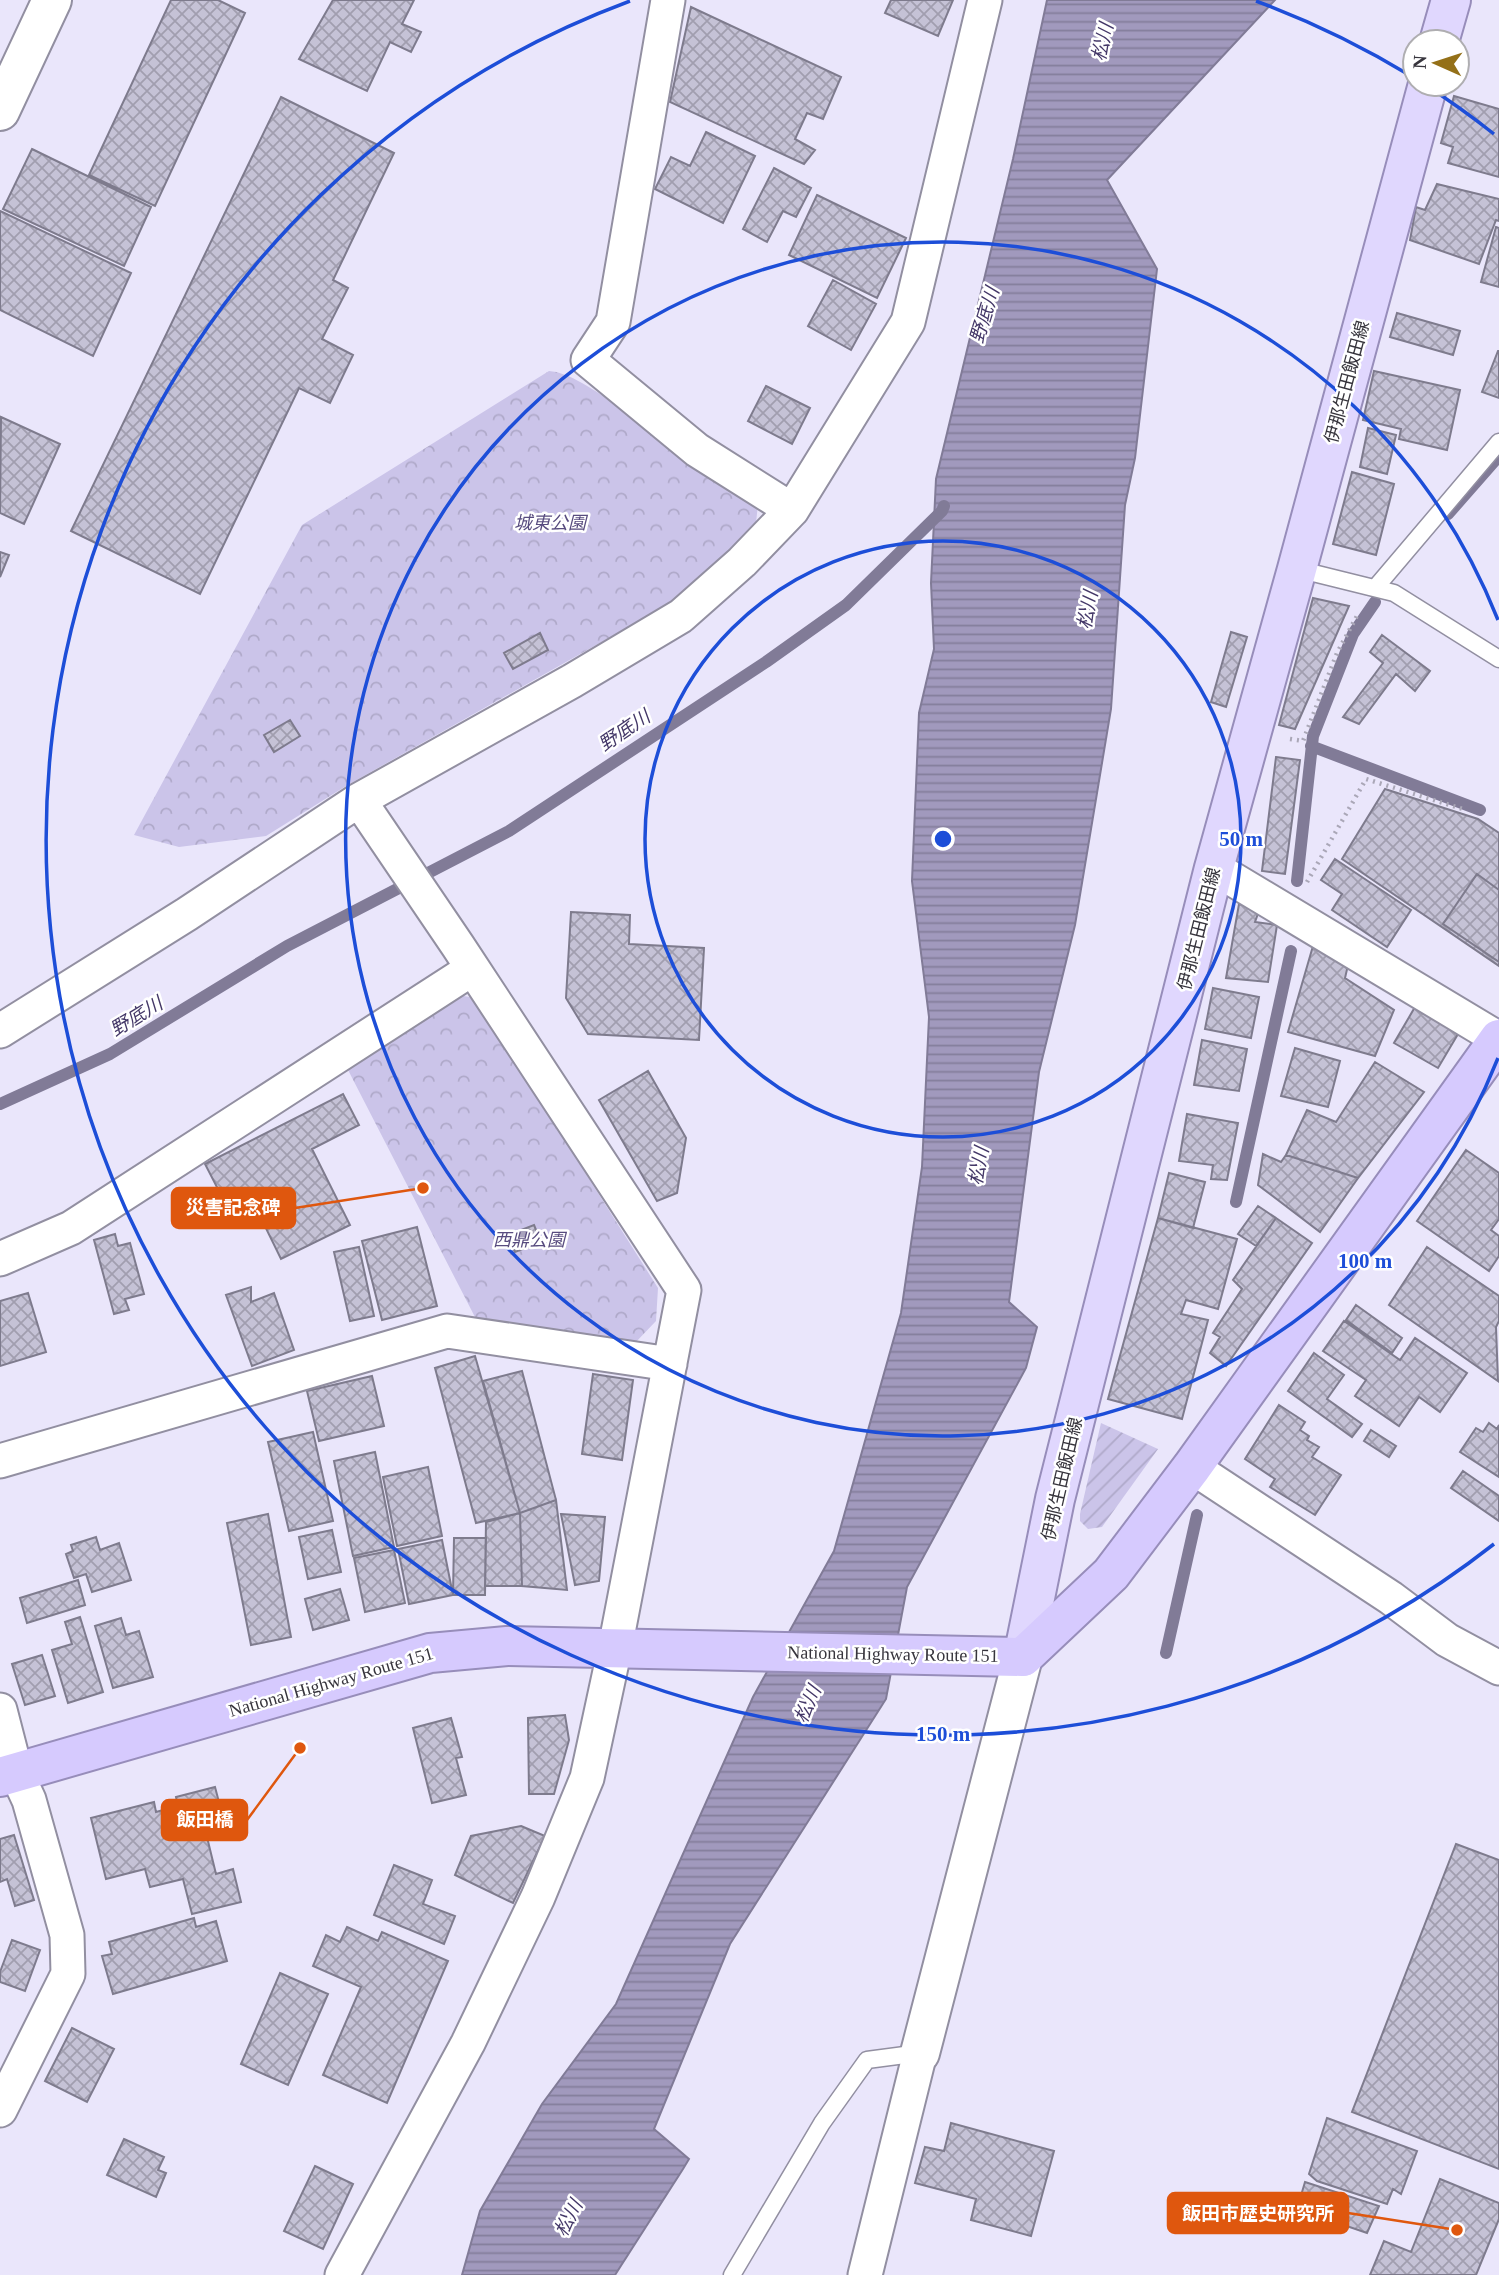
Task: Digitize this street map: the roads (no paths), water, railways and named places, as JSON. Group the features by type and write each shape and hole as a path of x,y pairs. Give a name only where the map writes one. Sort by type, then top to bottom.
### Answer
{"highway":[{"name":"National Highway Route 151","path":"8,1775 430,1653 506,1646 1023,1657 1111,1574 1192,1467 1499,1039"}],"main road":[{"path":"1443,28 1451,0"},
{"name":"伊那生田飯田線","path":"1023,1657 1055,1499 1214,868 1424,98"}],"street":[{"path":"0,111 52,0"},
{"path":"668,0 613,322 588,360 697,450 792,510"},
{"path":"0,1031 187,914 359,800 572,681 681,616 742,562 792,510 908,322 985,0"},
{"path":"342,2275 468,2043 538,1897 587,1779 630,1648 670,1364 684,1290 359,800"},
{"path":"1214,868 1499,1039"},
{"path":"0,1259 71,1228 465,957"},
{"path":"0,1461 447,1331 670,1364"},
{"path":"1192,1467 1391,1598 1447,1640 1499,1668"},
{"path":"865,2275 1023,1657"},
{"path":"0,1710 8,1775 29,1800 67,1934 68,1974 0,2110"}],"lane":[{"path":"1377,587 1499,442"},
{"path":"1297,569 1394,593 1499,659"},
{"path":"732,2275 822,2123 867,2060 920,2053"}],"water":[{"name":"松川","path":"1047,0 1275,0 1107,180 1157,269 1135,458 1125,505 1111,709 1075,925 1039,1072 1009,1302 1037,1327 1026,1368 907,1587 886,1699 730,1944 654,2129 689,2159 683,2169 615,2275 462,2275 480,2211 542,2104 616,2004 753,1697 834,1551 901,1313 922,1167 929,1017 912,881 919,713 934,649 931,583 936,479 1013,159"}],"waterway":[{"path":"1448,514 1499,456"},
{"name":"野底川","path":"0,1104 110,1054 287,946 509,831 766,662 846,605 944,506"},
{"path":"1297,881 1313,736 1353,634 1375,602"},
{"path":"1311,746 1480,810"},
{"path":"1236,1202 1291,951"},
{"path":"1166,1653 1197,1515"}],"place":[{"name":"災害記念碑","path":"423,1188"},
{"name":"飯田橋","path":"300,1748"},
{"name":"飯田市歴史研究所","path":"1457,2230"}],"park label":[{"name":"城東公園","path":"550,523"},
{"name":"西鼎公園","path":"529,1240"}]}
